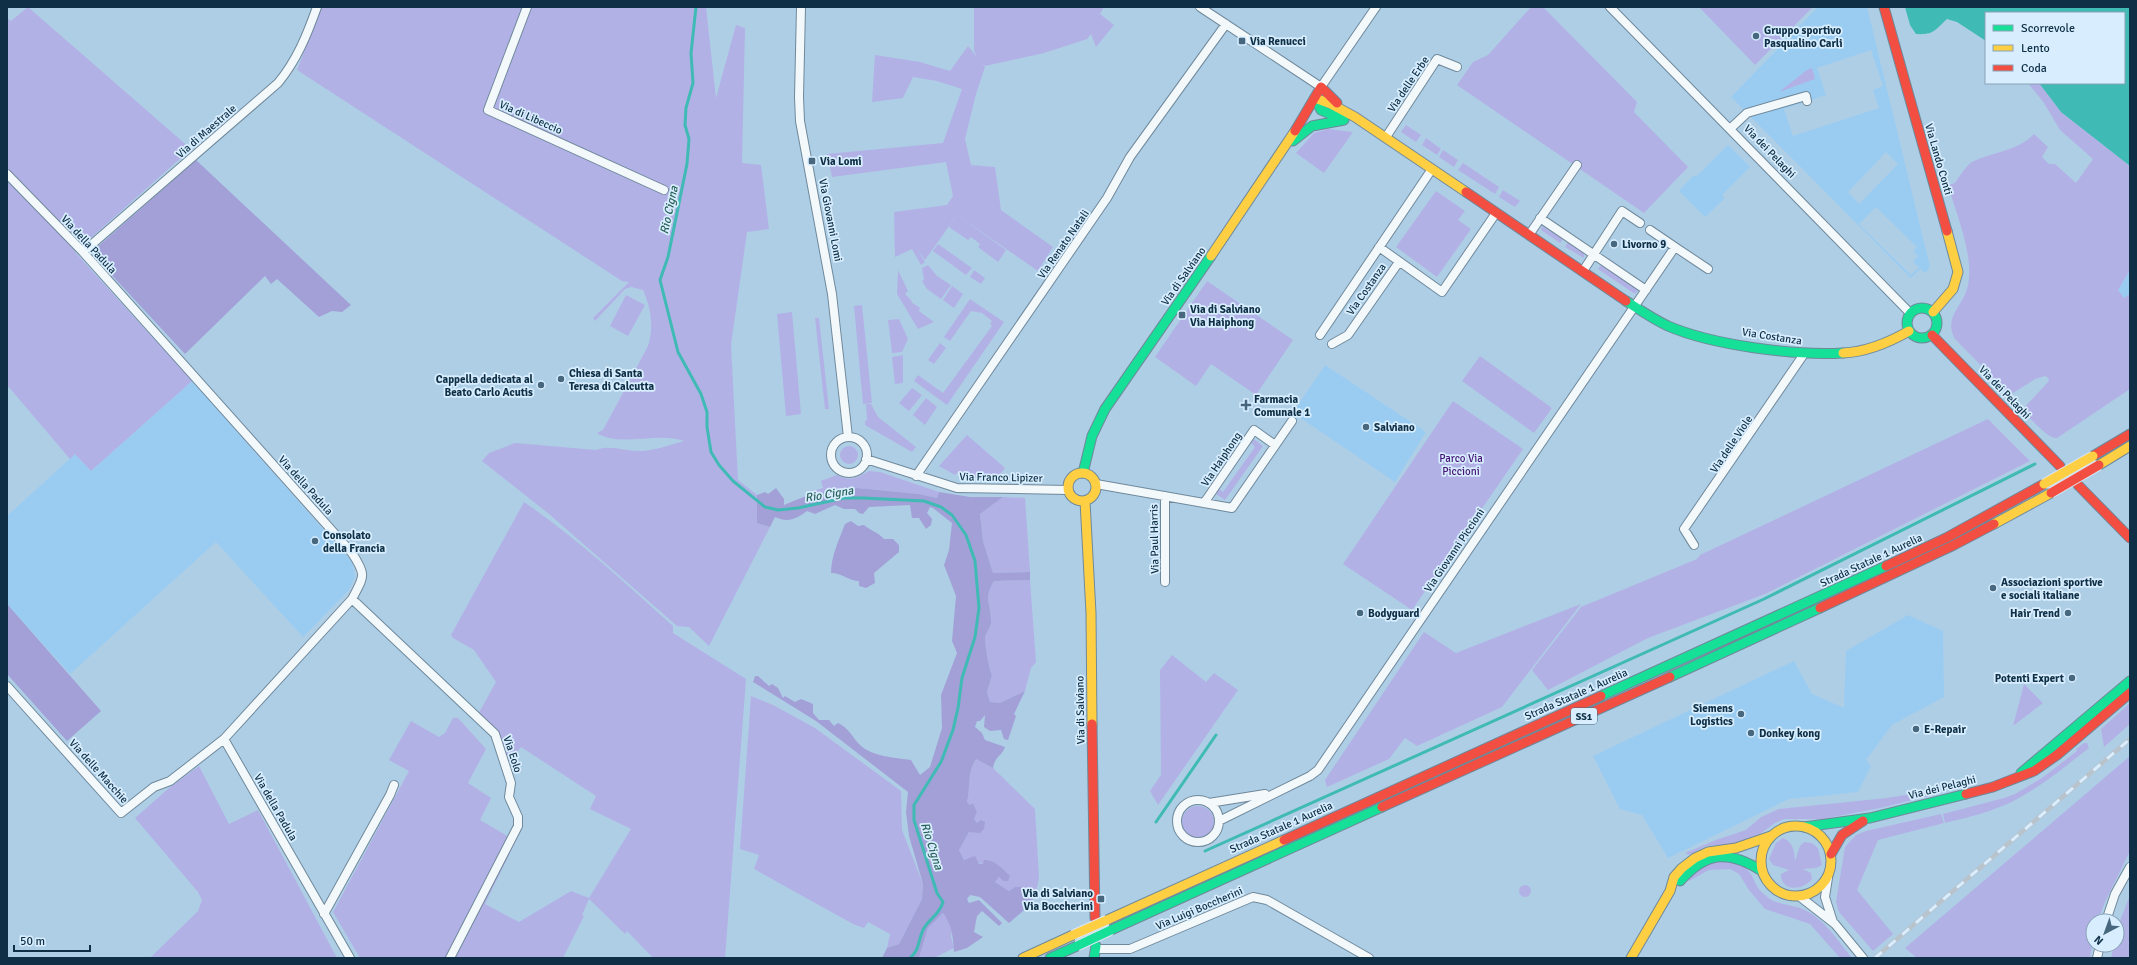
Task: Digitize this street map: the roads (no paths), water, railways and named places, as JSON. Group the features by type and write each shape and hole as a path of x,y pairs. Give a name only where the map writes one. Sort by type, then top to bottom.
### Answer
{"main road":[{"name":"Via Lando Conti","path":"1884,7 1958,272 1953,289 1933,312"},
{"name":"Via di Salviano","path":"1082,472 1092,436 1105,409 1284,150 1315,98 1317,85"},
{"name":"Via Costanza","path":"1317,85 1345,116"},
{"name":"Via Costanza","path":"1315,98 1323,100 1345,116 1370,127 1386,137 1660,323 1692,335 1804,354 1830,355 1860,352 1892,342 1909,331"},
{"path":"1284,150 1312,126 1345,116"},
{"path":"1921,308 1933,312 1937,318 1938,325 1932,335 1924,338 1918,338 1909,331 1907,322 1910,313 1921,308"},
{"name":"Via dei Pelaghi","path":"1932,335 2060,466"},
{"name":"Strada Statale 1 Aurelia","path":"1023,958 1842,587 1946,538 2094,456 2130,434"},
{"name":"Strada Statale 1 Aurelia","path":"1050,958 1858,591 1954,545 2051,493 2130,446"},
{"path":"1082,472 1091,476 1096,484 1093,496 1085,501 1074,498 1068,490 1071,478 1082,472"},
{"path":"2078,485 2130,538"},
{"name":"Via di Salviano","path":"1085,501 1088,533 1091,613 1095,918"},
{"name":"Via dei Pelaghi","path":"1804,827 1870,818 1993,787 2034,771 2048,762 2130,681"},
{"name":"Via dei Pelaghi","path":"2085,726 2130,694"},
{"name":"Via dei Pelaghi","path":"1831,854 1842,835 1870,818"},
{"path":"1631,958 1670,891 1677,873 1695,858 1708,852 1736,848 1771,836 1787,827 1804,827 1822,837 1831,854 1828,878 1815,891 1799,896 1791,896 1776,890 1768,882 1762,871 1761,856 1771,836"},
{"path":"1670,891 1696,866 1716,858 1736,857 1762,871"}],"street":[{"name":"Via di Maestrale","path":"84,252 278,84 292,66 304,43 317,7"},
{"name":"Via di Libeccio","path":"527,7 488,110 664,190"},
{"name":"Via Giovanni Lomi","path":"801,7 799,97 800,121 831,286 848,437"},
{"path":"1200,7 1317,85 1376,7"},
{"name":"Via dei Pelaghi","path":"1610,7 1731,128 1910,313"},
{"name":"Via Renato Natali","path":"916,476 1107,198 1130,157 1226,24"},
{"name":"Via delle Erbe","path":"1386,137 1437,59 1457,67"},
{"path":"1731,128 1747,113 1797,101 1806,96 1807,101"},
{"path":"1529,235 1577,166"},
{"name":"Via Costanza","path":"1320,335 1432,169"},
{"name":"Via della Padula","path":"7,174 84,252 352,553 363,572 361,581 352,599 224,739 350,958"},
{"path":"1582,271 1622,210 1640,223"},
{"path":"1399,262 1442,292 1496,213"},
{"path":"1540,218 1646,290"},
{"path":"1650,230 1708,269"},
{"name":"Via Costanza","path":"1332,344 1348,335 1399,262 1379,247"},
{"path":"1635,307 1675,247"},
{"name":"Via Giovanni Piccioni","path":"1219,821 1310,776 1318,770 1635,307"},
{"name":"Via delle Viole","path":"1694,545 1684,530 1804,354"},
{"name":"Via Haiphong","path":"1096,484 1232,508 1292,421"},
{"name":"Via Haiphong","path":"1204,503 1254,430 1276,445"},
{"path":"848,437 856,438 863,444 866,451 866,459 862,467 855,472 846,472 835,466 831,456 832,449 838,440 848,437"},
{"name":"Via Franco Lipizer","path":"866,459 952,487 970,489 1068,490"},
{"name":"Via Paul Harris","path":"1164,496 1166,582"},
{"name":"Via Eolo","path":"352,599 495,734 511,783 509,797 518,817 518,826 450,958"},
{"name":"Via delle Macchie","path":"7,686 121,813 154,787 170,781 224,739"},
{"path":"324,914 390,795 394,784"},
{"name":"Via Giovanni Piccioni","path":"1209,803 1261,795 1279,790"},
{"path":"1193,801 1209,803 1218,814 1219,821 1215,834 1204,842 1190,841 1180,833 1177,820 1182,807 1193,801"},
{"path":"2109,913 2113,900 2130,867"},
{"path":"1828,878 1825,897 1835,924"},
{"path":"1799,896 1835,924 1863,958"},
{"name":"Via Luigi Boccherini","path":"1095,951 1130,949 1240,902 1260,898 1369,958"}],"waterway":[{"name":"Rio Cigna","path":"696,7 691,53 693,83 686,108 685,125 689,139 687,164 668,257 660,280 678,352 701,394 707,412 707,427 711,452 719,465 733,481 765,507 778,510 798,508 844,498 924,501 941,507 952,515 966,535 975,561 979,608 975,637 962,678 953,730 941,762 914,805 914,820 937,893 943,902 939,911 923,930 916,952 910,958"},
{"path":"1205,851 1764,599 2035,464"},
{"path":"1156,822 1216,735"}],"railway":[{"path":"1875,958 2130,739"}],"place":[{"name":"Gruppo sportivo Pasqualino Carli","path":"1756,36"},
{"name":"Via Renucci","path":"1242,41"},
{"name":"Via Lomi","path":"812,161"},
{"name":"Livorno 9","path":"1614,244"},
{"name":"Via di Salviano Via Haiphong","path":"1182,315"},
{"name":"Chiesa di Santa Teresa di Calcutta","path":"561,379"},
{"name":"Cappella dedicata al Beato Carlo Acutis","path":"541,385"},
{"name":"Farmacia Comunale 1","path":"1246,405"},
{"name":"Salviano","path":"1366,427"},
{"name":"Consolato della Francia","path":"315,541"},
{"name":"Associazioni sportive e sociali italiane","path":"1993,588"},
{"name":"Bodyguard","path":"1360,613"},
{"name":"Hair Trend","path":"2068,613"},
{"name":"Potenti Expert","path":"2072,678"},
{"name":"Siemens Logistics","path":"1741,714"},
{"name":"E-Repair","path":"1916,729"},
{"name":"Donkey kong","path":"1751,733"},
{"name":"Via di Salviano Via Boccherini","path":"1101,899"}],"park label":[{"name":"Parco Via Piccioni","path":"1461,464"}]}
